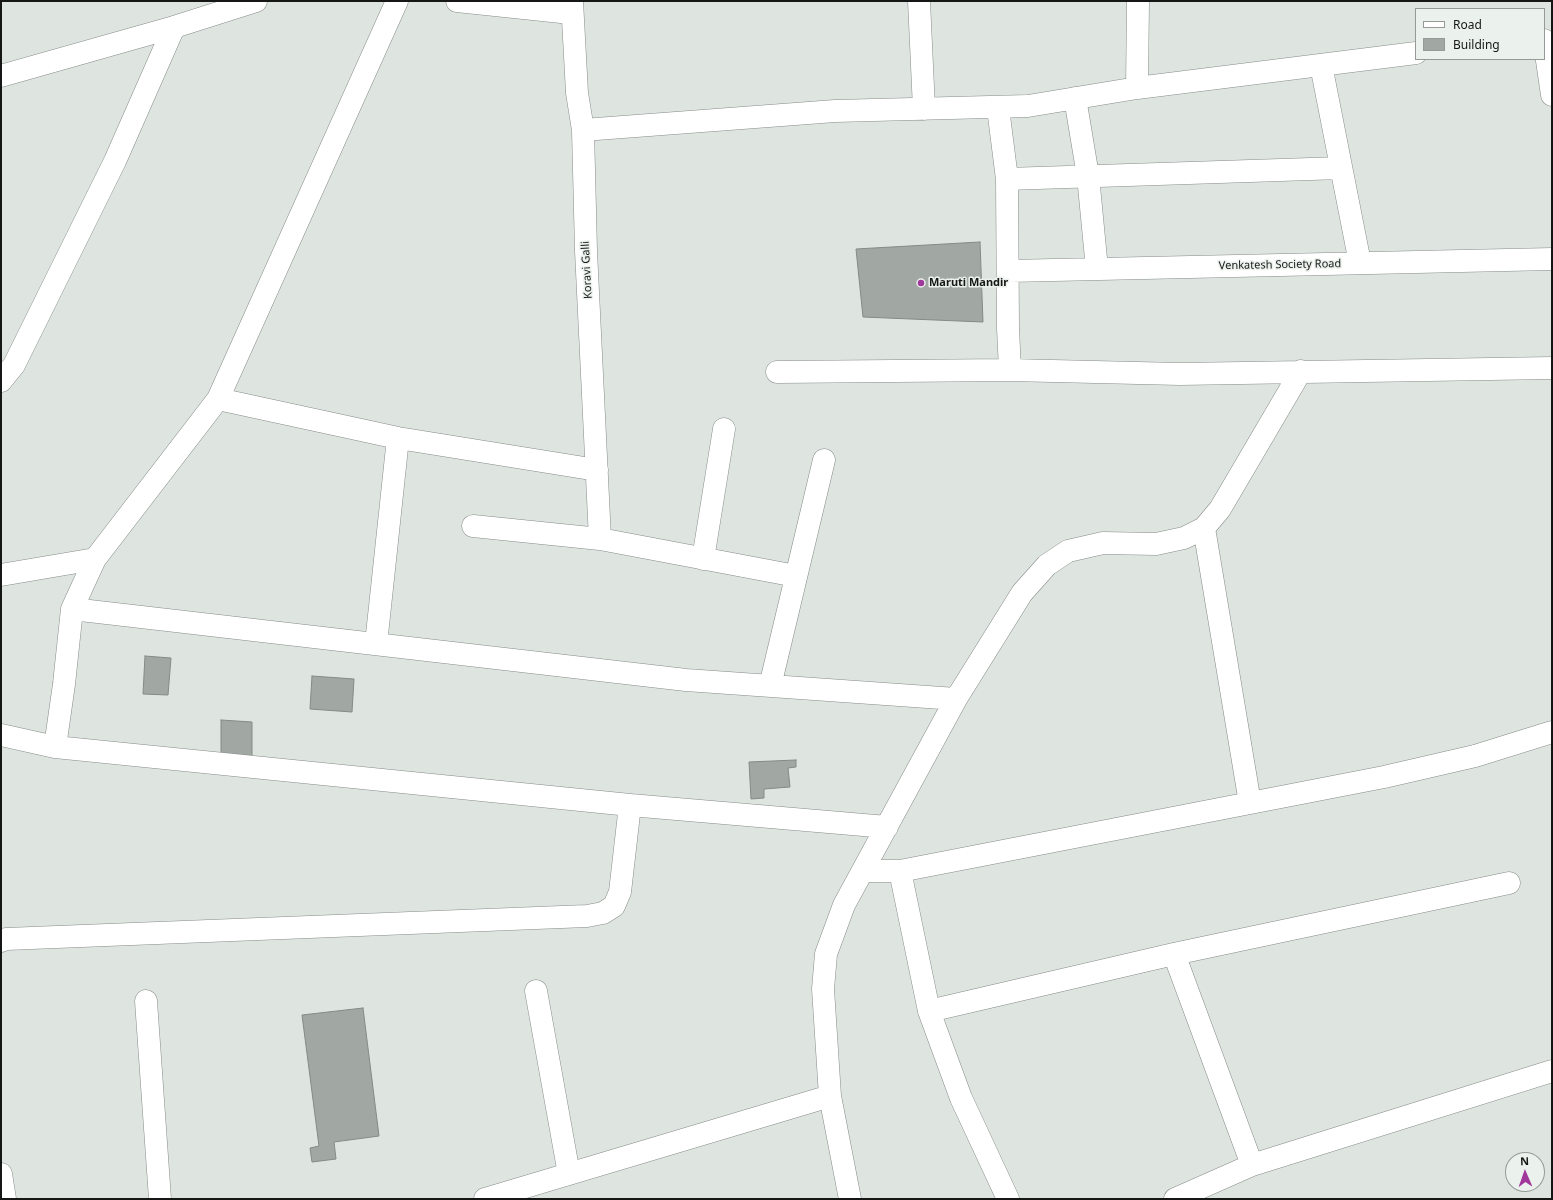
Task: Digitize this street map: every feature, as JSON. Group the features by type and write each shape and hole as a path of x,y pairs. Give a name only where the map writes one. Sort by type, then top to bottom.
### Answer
{"street":[{"path":"1,76 174,27 256,1"},
{"path":"55,747 72,609 95,559 218,399 397,1"},
{"path":"457,1 572,7"},
{"path":"919,1 924,110"},
{"path":"1137,88 1138,1"},
{"name":"Koravi Galli","path":"572,7 577,93 582,130 586,251 600,539"},
{"path":"1,381 14,365 111,168 174,27"},
{"path":"1545,47 1552,95"},
{"path":"582,130 835,111 924,110 1028,106 1137,88 1415,53"},
{"path":"1321,65 1360,263"},
{"path":"1075,98 1088,176 1097,269"},
{"path":"998,108 1008,179 1008,328 1010,370"},
{"path":"1008,179 1341,168"},
{"name":"Venkatesh Society Road","path":"1009,271 1552,259"},
{"path":"777,372 1010,370 1180,374 1552,368"},
{"path":"850,1199 830,1096 823,989 826,954 844,906 956,698 1022,593 1047,565 1068,551 1104,543 1156,544 1184,538 1204,528 1220,508 1301,371"},
{"path":"218,399 398,438 597,470"},
{"path":"703,559 724,429"},
{"path":"376,644 398,438"},
{"path":"770,686 824,460"},
{"path":"473,526 600,539 796,576"},
{"path":"1204,528 1250,803"},
{"path":"1,574 95,559"},
{"path":"72,609 686,680 956,698"},
{"path":"864,871 900,871 1384,776 1475,756 1552,732"},
{"path":"1,735 55,747 630,805 887,827"},
{"path":"1,941 6,939 587,916 603,913 614,906 620,892 630,805"},
{"path":"900,871 929,1011 961,1098 1008,1199"},
{"path":"929,1011 1174,954 1509,883"},
{"path":"1174,954 1252,1165"},
{"path":"536,991 569,1174"},
{"path":"146,1001 160,1199"},
{"path":"1191,1197 1252,1165 1552,1071"},
{"path":"485,1199 830,1096"},
{"path":"1,1174 5,1199"}],"building":[{"name":"Maruti Mandir","path":"980,242 983,322 863,317 856,249"},
{"path":"145,656 171,658 168,695 143,694"},
{"path":"312,676 354,679 352,712 310,709"},
{"path":"221,720 252,722 252,757 221,757"},
{"path":"796,760 796,767 788,768 790,787 764,789 764,798 751,799 749,762"},
{"path":"363,1008 379,1136 334,1142 336,1159 312,1162 310,1148 319,1146 302,1015"}],"place":[{"name":"Maruti Mandir","path":"921,283"}]}
